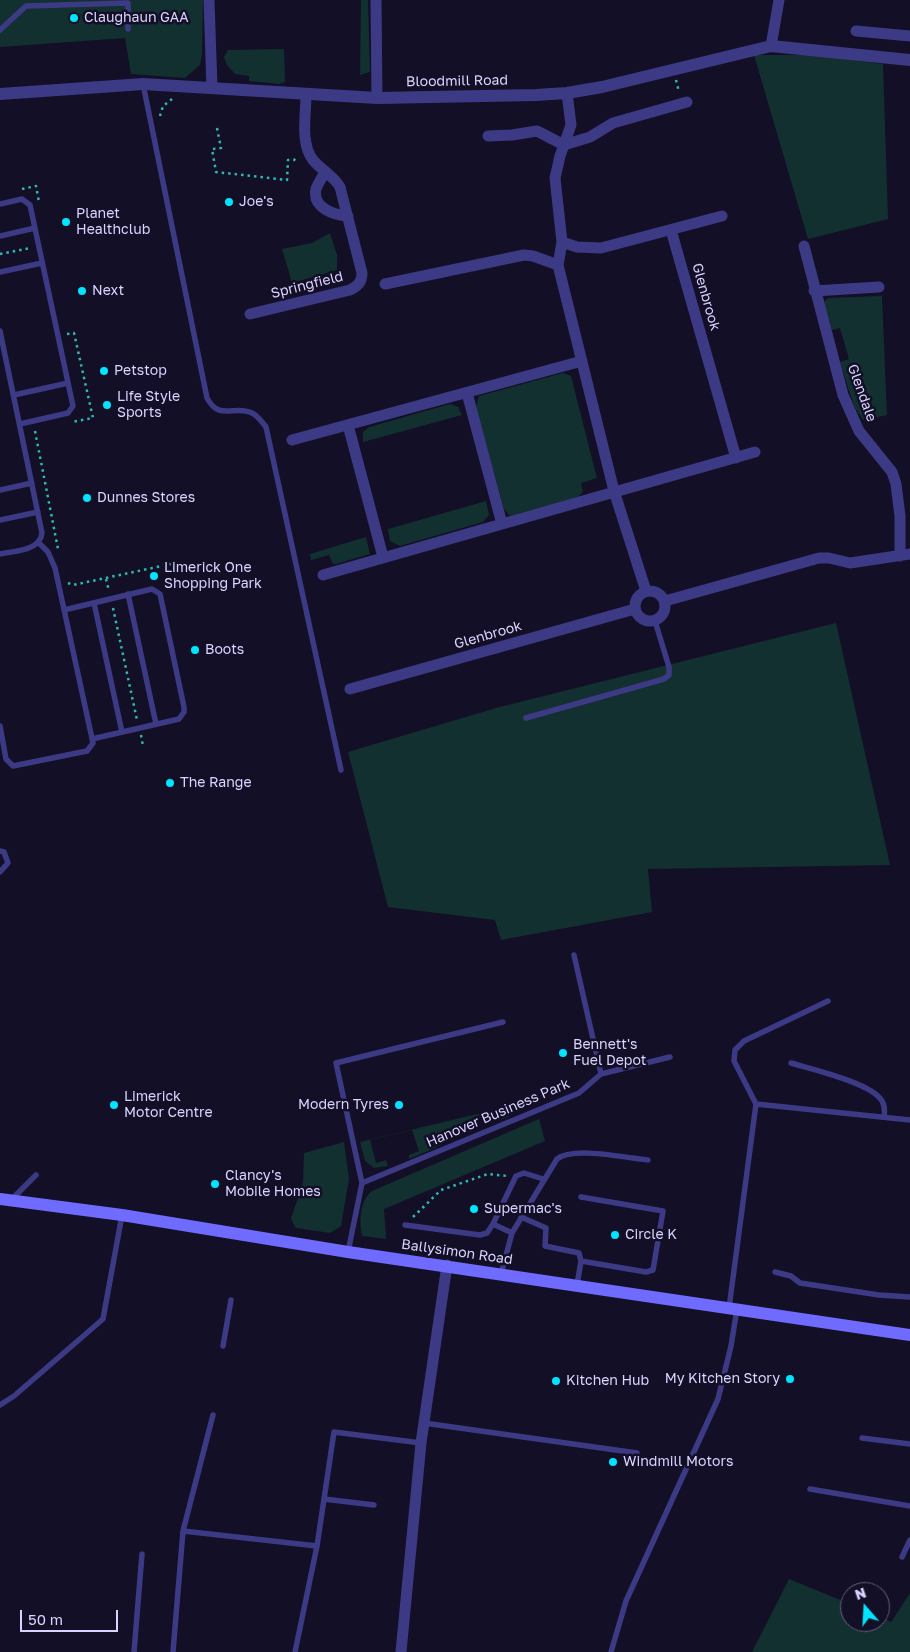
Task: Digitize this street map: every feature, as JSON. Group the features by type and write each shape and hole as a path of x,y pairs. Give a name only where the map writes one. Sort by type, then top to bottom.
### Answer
{"main road":[{"name":"Ballysimon Road","path":"5,1200 122,1215 348,1252 447,1265 910,1335"}],"street":[{"path":"210,0 212,88"},
{"path":"376,0 377,98"},
{"path":"771,46 779,0"},
{"path":"856,31 910,36 910,32"},
{"name":"Bloodmill Road","path":"0,94 144,84 377,98 567,93 636,80 771,46 910,60"},
{"path":"567,93 571,125 556,168 555,178 562,242 558,265 614,491 646,591"},
{"name":"Springfield","path":"250,314 357,287 362,280 362,273 340,187 337,181 313,160 308,151 305,134 306,95"},
{"path":"488,136 537,131 564,145 590,137 613,123 687,102"},
{"path":"325,171 316,189 319,202 329,213 348,216"},
{"path":"562,242 577,247 601,248 722,216"},
{"name":"Glenbrook","path":"671,230 736,458"},
{"name":"Glendale","path":"665,601 819,558 829,558 850,563 905,555 899,502 892,472 863,437 848,407 814,291 804,246"},
{"path":"385,284 524,255 533,256 558,265"},
{"path":"814,291 879,287"},
{"path":"292,440 582,361"},
{"path":"467,393 502,524"},
{"path":"348,425 383,557"},
{"path":"323,575 755,452"},
{"path":"646,591 659,593 665,601 665,611 655,621 641,619 635,609 638,597 646,591"},
{"name":"Glenbrook","path":"350,689 635,609"},
{"path":"401,1652 421,1444 447,1265"}],"lane":[{"path":"0,30 26,6 128,3 128,29"},
{"path":"144,84 207,398 211,406 218,411 245,411 253,413 266,427 341,770"},
{"path":"0,204 26,201 30,205 73,406 68,413 20,424"},
{"path":"0,236 35,228"},
{"path":"0,272 42,263"},
{"path":"0,331 42,534 39,543 35,546 0,554"},
{"path":"14,395 68,383"},
{"path":"0,490 32,483"},
{"path":"0,520 38,512"},
{"path":"0,726 6,759 13,766 87,751 93,744 55,568 48,552 39,543"},
{"path":"64,610 152,589 160,594 184,712 179,719 92,738"},
{"path":"128,594 156,724"},
{"path":"94,602 122,732"},
{"path":"526,718 664,678 668,675 670,667 655,621"},
{"path":"0,851 4,852 8,863 0,872"},
{"path":"574,955 601,1074"},
{"path":"611,1652 626,1601 718,1398 731,1346 733,1309 756,1104 734,1061 735,1050 744,1041 828,1001"},
{"path":"348,1252 362,1183 336,1063 503,1022"},
{"name":"Hanover Business Park","path":"362,1183 579,1094 601,1074 670,1057"},
{"path":"791,1063 855,1082 882,1099 885,1109 884,1117"},
{"path":"756,1104 910,1120"},
{"path":"501,1274 512,1233 557,1158 568,1153 648,1160"},
{"path":"405,1224 480,1235 487,1233 516,1176 524,1173 543,1179"},
{"path":"5,1200 36,1175"},
{"path":"581,1197 663,1211 652,1270 646,1272 581,1261"},
{"path":"0,1405 22,1390 103,1319 122,1215"},
{"path":"521,1217 546,1228 545,1246 579,1253 581,1261 577,1285"},
{"path":"493,1224 512,1233"},
{"path":"775,1272 791,1276 800,1283 910,1297"},
{"path":"223,1346 231,1300"},
{"path":"173,1652 183,1531 213,1415"},
{"path":"424,1423 637,1453"},
{"path":"295,1652 317,1546 334,1432 421,1444"},
{"path":"862,1438 910,1444"},
{"path":"810,1489 910,1506"},
{"path":"324,1499 374,1505"},
{"path":"183,1531 317,1546"},
{"path":"902,1557 910,1540"},
{"path":"134,1652 142,1554"}],"path":[{"path":"159,117 163,106 174,98"},
{"path":"217,128 221,148 212,150 216,172 286,180 288,160 294,160 298,156 297,150"},
{"path":"0,254 38,246"},
{"path":"143,746 106,578 171,564"},
{"path":"405,1224 441,1190 488,1174 516,1176"}],"green space":[{"path":"0,0 203,0 202,55 200,65 185,78 131,74 125,38 0,47"},
{"path":"361,0 368,0 370,72 360,75"},
{"path":"284,49 285,82 279,84 249,81 249,76 235,74 227,65 224,57 228,50"},
{"path":"754,55 815,55 883,64 888,219 808,239"},
{"path":"330,233 337,255 337,270 292,283 282,249 312,243"},
{"path":"882,296 887,415 863,420 854,406 840,362 849,359 840,328 832,330 824,302 828,298"},
{"path":"563,373 571,376 597,478 581,483 583,492 578,497 510,516 504,509 476,407 479,396"},
{"path":"450,404 458,407 462,415 363,442 363,432 369,427"},
{"path":"486,501 489,515 483,522 400,546 390,541 388,529"},
{"path":"366,537 370,554 336,564 333,564 329,555 311,560 310,554"},
{"path":"836,623 890,865 648,869 652,912 501,940 495,920 388,907 348,752 496,708"},
{"path":"519,1104 511,1116 497,1121 493,1113 438,1135 442,1145 409,1159 409,1155 419,1151 412,1130 370,1140 376,1163 386,1160 388,1166 374,1168 365,1161 360,1142"},
{"path":"539,1119 545,1141 384,1209 386,1239 362,1236 361,1211 365,1200 372,1191"},
{"path":"344,1142 349,1179 341,1226 330,1233 296,1228 291,1219 303,1182 304,1153"},
{"path":"789,1579 840,1600 840,1632 890,1632 890,1622 910,1593 910,1652 752,1652"}],"place":[{"name":"Claughaun GAA","path":"74,18"},
{"name":"Joe's","path":"229,202"},
{"name":"Planet Healthclub","path":"66,222"},
{"name":"Next","path":"82,291"},
{"name":"Petstop","path":"104,371"},
{"name":"Life Style Sports","path":"107,405"},
{"name":"Dunnes Stores","path":"87,498"},
{"name":"Limerick One Shopping Park","path":"154,576"},
{"name":"Boots","path":"195,650"},
{"name":"The Range","path":"170,783"},
{"name":"Bennett's Fuel Depot","path":"563,1053"},
{"name":"Limerick Motor Centre","path":"114,1105"},
{"name":"Modern Tyres","path":"399,1105"},
{"name":"Clancy's Mobile Homes","path":"215,1184"},
{"name":"Supermac's","path":"474,1209"},
{"name":"Circle K","path":"615,1235"},
{"name":"My Kitchen Story","path":"790,1379"},
{"name":"Kitchen Hub","path":"556,1381"},
{"name":"Windmill Motors","path":"613,1462"}]}
